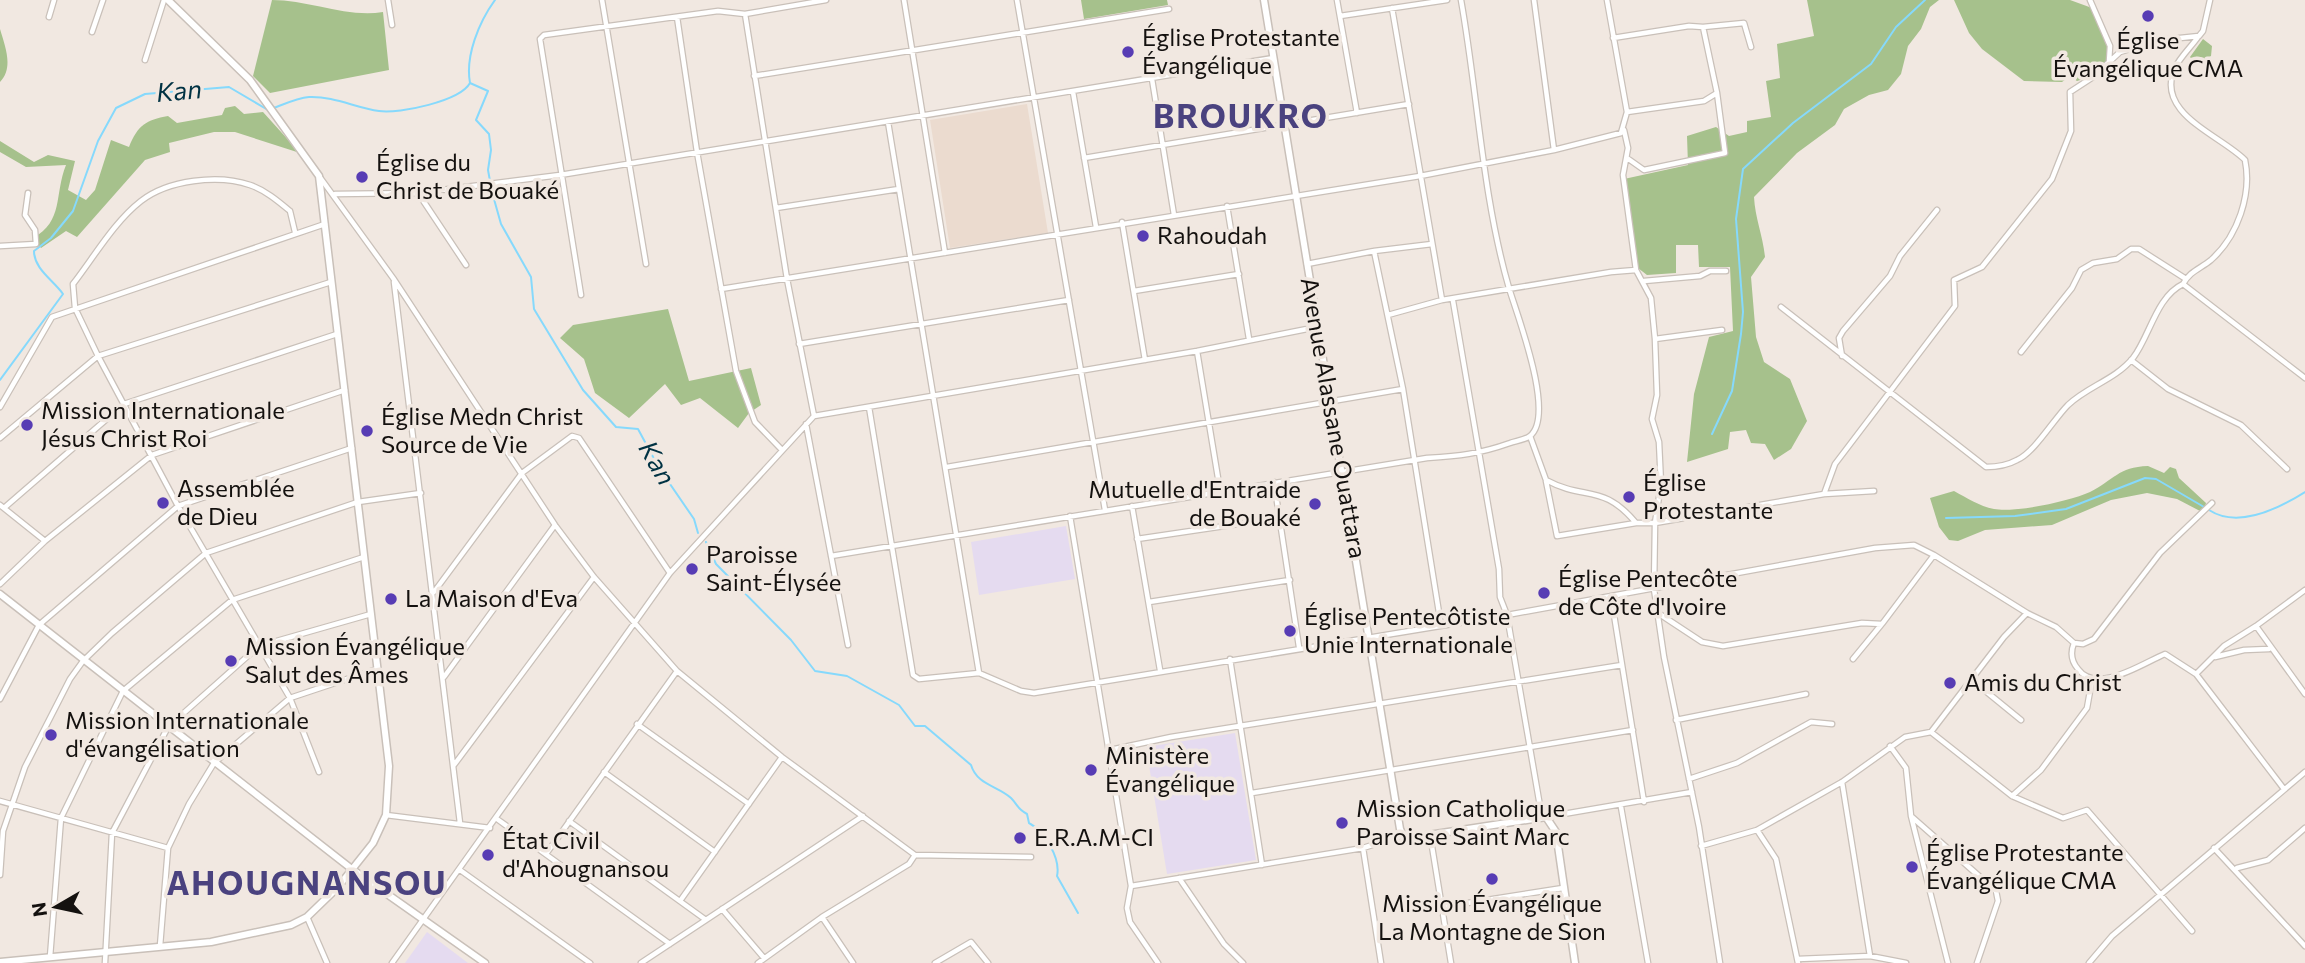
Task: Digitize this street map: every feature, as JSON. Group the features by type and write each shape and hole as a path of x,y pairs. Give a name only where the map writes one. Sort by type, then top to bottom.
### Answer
{"street":[{"path":"49,17 54,0"},
{"path":"92,32 103,0"},
{"path":"145,60 166,0 250,80 335,194 393,278 555,525 633,624 677,671 782,757 915,855 1031,856"},
{"path":"388,0 392,25"},
{"path":"601,0 646,264"},
{"path":"581,295 540,39 544,35 605,26 718,11 745,14 825,0"},
{"path":"904,0 945,253"},
{"path":"1017,0 1105,510"},
{"name":"Avenue Alassane Ouattara","path":"1264,0 1390,770 1403,835"},
{"path":"1337,0 1357,113"},
{"path":"1340,16 1447,0"},
{"path":"831,556 1220,490 1414,460 1480,454 1530,436 1537,424 1538,398 1525,332 1509,289 1484,164 1476,84 1461,0"},
{"path":"1534,0 1554,150"},
{"path":"1607,0 1627,112 1624,130 1627,158 1623,175 1636,270 1651,298 1655,339 1657,395 1652,419 1659,442 1661,484 1655,523 1654,589 1676,720 1692,792 1720,963"},
{"path":"2090,0 2110,46 2109,63"},
{"path":"1781,307 1986,467 2018,460 2071,402 2108,381 2131,360 2143,344 2157,313 2176,287 2189,273 2211,260 2227,242 2237,223 2247,187 2245,160 2183,114 2174,99 2170,84 2175,67 2203,31 2210,0"},
{"path":"1392,8 1442,300"},
{"path":"754,76 1169,9"},
{"path":"745,14 787,279 814,416"},
{"path":"677,17 697,152 736,371 755,422 782,450"},
{"path":"1613,38 1689,26 1744,23 1751,47"},
{"path":"1627,158 1644,170 1725,153 1717,93 1703,27"},
{"path":"1824,494 1835,464 1955,306 1954,280 1982,267 2041,195 2068,143 2072,121 2070,92 2120,52 2148,43 2199,36"},
{"path":"335,194 418,193 560,175 1273,58"},
{"path":"1152,79 1174,215"},
{"path":"1073,92 1096,227"},
{"path":"1627,112 1704,101 1717,93"},
{"path":"1084,158 1409,104"},
{"path":"888,122 979,673"},
{"path":"721,289 1122,222 1420,176 1554,150 1624,130"},
{"path":"0,962 268,932 307,917 354,870 373,843 386,815 389,766 319,176"},
{"path":"295,232 290,211 252,186 216,180 170,188 141,201 129,212 73,284 75,308 98,356 178,506 290,698 319,772"},
{"path":"776,208 899,189"},
{"path":"0,246 36,244 35,230 25,215 28,193"},
{"path":"418,193 466,265"},
{"path":"1227,206 1250,339"},
{"path":"1842,357 1839,338 1843,331 1890,276 1900,256 1937,210"},
{"path":"1122,222 1144,360"},
{"path":"0,407 49,321 75,308 325,224"},
{"path":"1307,264 1374,251 1432,244"},
{"path":"2021,352 2072,288 2081,270 2093,263 2116,259 2131,249 2139,249 2184,281 2305,378"},
{"path":"1374,251 1403,389 1441,625"},
{"path":"1388,315 1442,300 1453,301 1509,289 1636,270"},
{"path":"1644,281 1726,271"},
{"path":"1134,291 1239,274"},
{"path":"393,278 434,592 460,823"},
{"path":"0,438 98,356 332,281"},
{"path":"799,344 1069,300"},
{"path":"1453,301 1499,569 1500,597 1507,615 1540,806 1556,832 1575,963"},
{"path":"392,963 670,573 814,416 1197,351 1317,327"},
{"path":"1655,339 1721,330"},
{"path":"45,541 2,507 124,404 338,334"},
{"path":"1197,351 1220,490"},
{"path":"2131,360 2168,389 2241,425 2287,469"},
{"path":"947,467 1403,389"},
{"path":"0,584 45,541 152,455 345,390"},
{"path":"869,407 912,675 919,680 979,673 1020,691 1034,693 1370,635 1507,615 1893,546 1914,545 2027,613 2056,627 2074,643 2083,644 2094,639 2160,553 2213,503"},
{"path":"806,424 848,645"},
{"path":"434,592 522,473 576,436 670,573"},
{"path":"1530,436 1546,480 1557,536 1636,523 1655,523 1824,494 1874,491"},
{"path":"0,699 39,625 178,506 352,449"},
{"path":"1546,480 1566,490 1604,496 1626,510 1636,523"},
{"path":"1274,482 1300,647"},
{"path":"0,875 4,831 10,804 36,745 70,679 83,660 206,553 358,502 421,493"},
{"path":"1132,506 1160,670"},
{"path":"1070,516 1130,886 1127,908 1130,922 1158,963"},
{"path":"1138,539 1279,517"},
{"path":"443,678 555,525"},
{"path":"1853,659 1934,555"},
{"path":"50,958 61,818 123,691 232,600 364,557"},
{"path":"453,765 594,577"},
{"path":"1149,601 1290,580"},
{"path":"2196,674 2210,658 2305,590"},
{"path":"0,594 354,870 485,963"},
{"path":"1611,596 1644,802"},
{"path":"1658,612 1702,642 1723,646 1862,623 1882,624"},
{"path":"1701,846 1757,830 1842,782 1905,737 1931,732 2004,637 2027,613"},
{"path":"105,963 103,952 113,833 168,727 259,646 371,614"},
{"path":"2256,626 2269,649 2305,694"},
{"path":"2074,643 2072,662 2082,675 2092,680 2123,673 2165,654 2196,674 2284,789"},
{"path":"2210,658 2244,650 2269,649"},
{"path":"1230,659 1262,865"},
{"path":"1110,750 1241,726 1622,665"},
{"path":"160,946 168,848 214,763 290,698 377,668"},
{"path":"545,854 677,671"},
{"path":"1972,680 2021,720"},
{"path":"2012,796 2041,770 2087,708 2092,680"},
{"path":"1676,720 1806,694"},
{"path":"1689,779 1737,763 1811,722 1832,724"},
{"path":"638,724 749,804"},
{"path":"1252,793 1633,730"},
{"path":"1931,732 2012,796 2063,818 2087,810 2192,931"},
{"path":"1890,746 1906,768 1911,816 1948,963"},
{"path":"680,901 782,757"},
{"path":"604,772 715,852"},
{"path":"2089,963 2112,936 2305,772"},
{"path":"1842,782 1870,956"},
{"path":"1130,886 1363,848 1403,835 1430,834 1621,807 1692,792"},
{"path":"0,801 168,848"},
{"path":"1621,807 1648,963"},
{"path":"386,815 490,828"},
{"path":"642,963 863,816"},
{"path":"1911,816 1996,891 1998,901 1977,963"},
{"path":"497,819 670,944"},
{"path":"569,821 706,920"},
{"path":"2236,868 2268,860 2305,828"},
{"path":"1757,830 1776,859 1798,961 1870,956 1906,963"},
{"path":"1430,834 1451,963"},
{"path":"1363,848 1381,963"},
{"path":"2214,848 2236,868 2305,946"},
{"path":"758,963 822,917 909,864 915,855"},
{"path":"460,870 590,963"},
{"path":"1179,878 1224,944 1243,963"},
{"path":"1442,907 1563,888"},
{"path":"722,909 764,958"},
{"path":"307,917 327,963"},
{"path":"822,917 853,963"},
{"path":"935,963 971,942 988,963"}],"shaded area":[{"path":"1027,104 1048,233 950,248 930,120"},
{"path":"1066,526 1075,579 979,595 971,542"},
{"path":"1235,733 1256,860 1167,874 1146,747"},
{"path":"427,932 468,963 405,963"}],"green space":[{"path":"272,0 356,13 383,12 389,70 270,93 253,76"},
{"path":"1081,0 1167,0 1168,5 1084,19"},
{"path":"1807,0 1939,0 1930,7 1921,29 1908,46 1901,74 1888,90 1869,95 1844,109 1835,125 1797,153 1754,197 1765,257 1751,277 1756,337 1764,362 1790,379 1807,421 1791,449 1774,460 1765,444 1751,443 1746,430 1730,432 1728,449 1687,462 1694,394 1709,337 1733,331 1730,267 1699,267 1698,245 1676,245 1676,273 1647,275 1638,268 1624,179 1688,165 1687,136 1716,127 1729,136 1747,132 1747,121 1771,117 1766,81 1780,78 1777,44 1814,36"},
{"path":"1954,0 2070,0 2092,8 2111,48 2109,59 2087,78 2077,81 2070,76 2062,82 2024,81 1982,49 1969,33"},
{"path":"0,29 6,50 7,70 0,82"},
{"path":"2203,39 2212,46 2211,56 2197,65 2190,57"},
{"path":"235,106 244,114 263,112 300,153 235,132 214,132 169,143 170,152 145,160 77,237 66,231 41,248 33,238 50,224 66,165 26,167 0,152 0,141 34,162 48,155 75,161 68,190 86,200 95,190 111,140 129,147 139,129 154,119 168,116 177,123 222,115 225,108"},
{"path":"668,309 689,381 751,368 761,405 749,413 738,428 700,398 681,405 665,384 629,418 595,393 584,359 560,338 573,325"},
{"path":"2148,466 2164,473 2170,467 2176,469 2179,478 2206,503 2204,510 2200,511 2177,499 2147,493 2111,500 2052,525 1985,530 1958,541 1949,540 1939,527 1930,498 1954,491 1994,509 2029,508 2090,492 2123,472"}],"waterway":[{"name":"Kan","path":"495,0 484,18 471,51 469,73 470,83 488,91 476,120 489,134 491,150 488,170 501,224 531,277 534,309 583,390 616,427 638,429 659,468 694,519 698,533"},
{"path":"1712,434 1732,391 1741,334 1743,312 1736,219 1743,169 1793,123 1871,64 1896,27 1925,0"},
{"name":"Kan","path":"0,380 63,294 41,269 34,251 51,238 73,211 98,141 116,108 145,94 229,87 268,110 309,97 327,98 389,111 442,101 470,83"},
{"path":"1946,518 2015,516 2066,509 2145,478 2156,479 2204,507"},
{"path":"2209,510 2232,518 2245,517 2283,505 2305,492"},
{"path":"706,542 716,564 791,640 815,671 847,676 899,705 915,726 925,726 971,765 978,777 1011,798 1019,809 1027,814 1029,823 1050,846 1058,869 1057,876 1078,913"}],"place":[{"name":"Église Évangélique CMA","path":"2148,16"},
{"name":"Église Protestante Évangélique","path":"1128,52"},
{"name":"Église du Christ de Bouaké","path":"362,177"},
{"name":"Rahoudah","path":"1143,236"},
{"name":"Mission Internationale Jésus Christ Roi","path":"27,425"},
{"name":"Église Medn Christ Source de Vie","path":"367,431"},
{"name":"Église Protestante","path":"1629,497"},
{"name":"Assemblée de Dieu","path":"163,503"},
{"name":"Mutuelle d'Entraide de Bouaké","path":"1315,504"},
{"name":"Paroisse Saint-Élysée","path":"692,569"},
{"name":"Église Pentecôte de Côte d'Ivoire","path":"1544,593"},
{"name":"La Maison d'Eva","path":"391,599"},
{"name":"Église Pentecôtiste Unie Internationale","path":"1290,631"},
{"name":"Mission Évangélique Salut des Âmes","path":"231,661"},
{"name":"Amis du Christ","path":"1950,683"},
{"name":"Mission Internationale d'évangélisation","path":"51,735"},
{"name":"Ministère Évangélique","path":"1091,770"},
{"name":"Mission Catholique Paroisse Saint Marc","path":"1342,823"},
{"name":"E.R.A.M-CI","path":"1020,838"},
{"name":"État Civil d'Ahougnansou","path":"488,855"},
{"name":"Église Protestante Évangélique CMA","path":"1912,867"},
{"name":"Mission Évangélique La Montagne de Sion","path":"1492,879"}],"district":[{"name":"BROUKRO","path":"1241,117"},
{"name":"AHOUGNANSOU","path":"307,884"}]}
